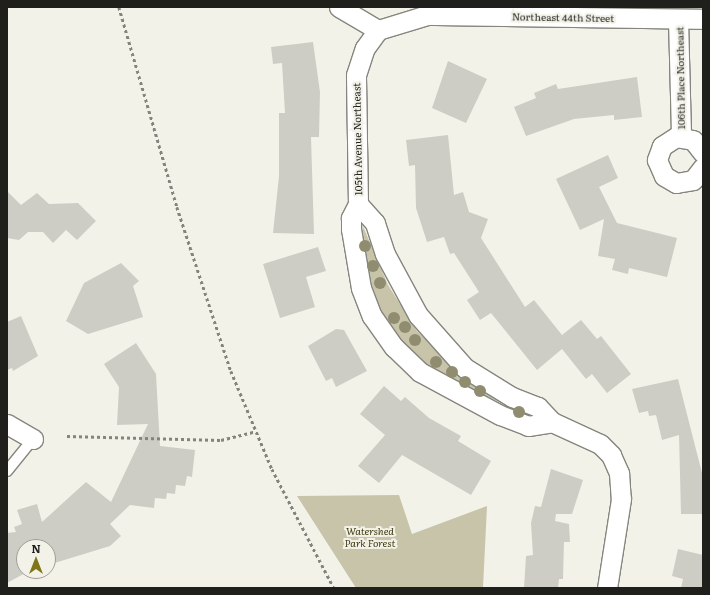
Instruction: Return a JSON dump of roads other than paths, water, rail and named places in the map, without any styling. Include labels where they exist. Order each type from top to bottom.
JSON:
[{"type":"street","points":[[339,7],[378,30]]},
{"type":"street","name":"Northeast 44th Street","points":[[378,30],[427,15],[703,19]]},
{"type":"street","name":"106th Place Northeast","points":[[678,19],[681,137]]},
{"type":"street","name":"105th Avenue Northeast","points":[[378,30],[365,48],[356,75],[358,204],[351,218],[351,229],[361,288],[372,316],[394,348],[420,372],[500,415],[528,426],[552,422]]},
{"type":"street","name":"106th Place Northeast","points":[[703,153],[696,142],[681,137],[668,140],[660,149],[657,160],[662,174],[674,182],[685,183],[698,176],[703,168]]},
{"type":"street","name":"105th Avenue Northeast","points":[[358,204],[374,223],[386,254],[418,315],[465,368],[512,397],[538,407],[552,422]]},
{"type":"street","points":[[552,422],[600,444],[619,473],[621,499],[607,588]]},
{"type":"street","points":[[7,424],[33,439]]},
{"type":"lane","points":[[7,471],[33,439]]},
{"type":"park label","name":"Watershed Park Forest","points":[[370,536]]}]
